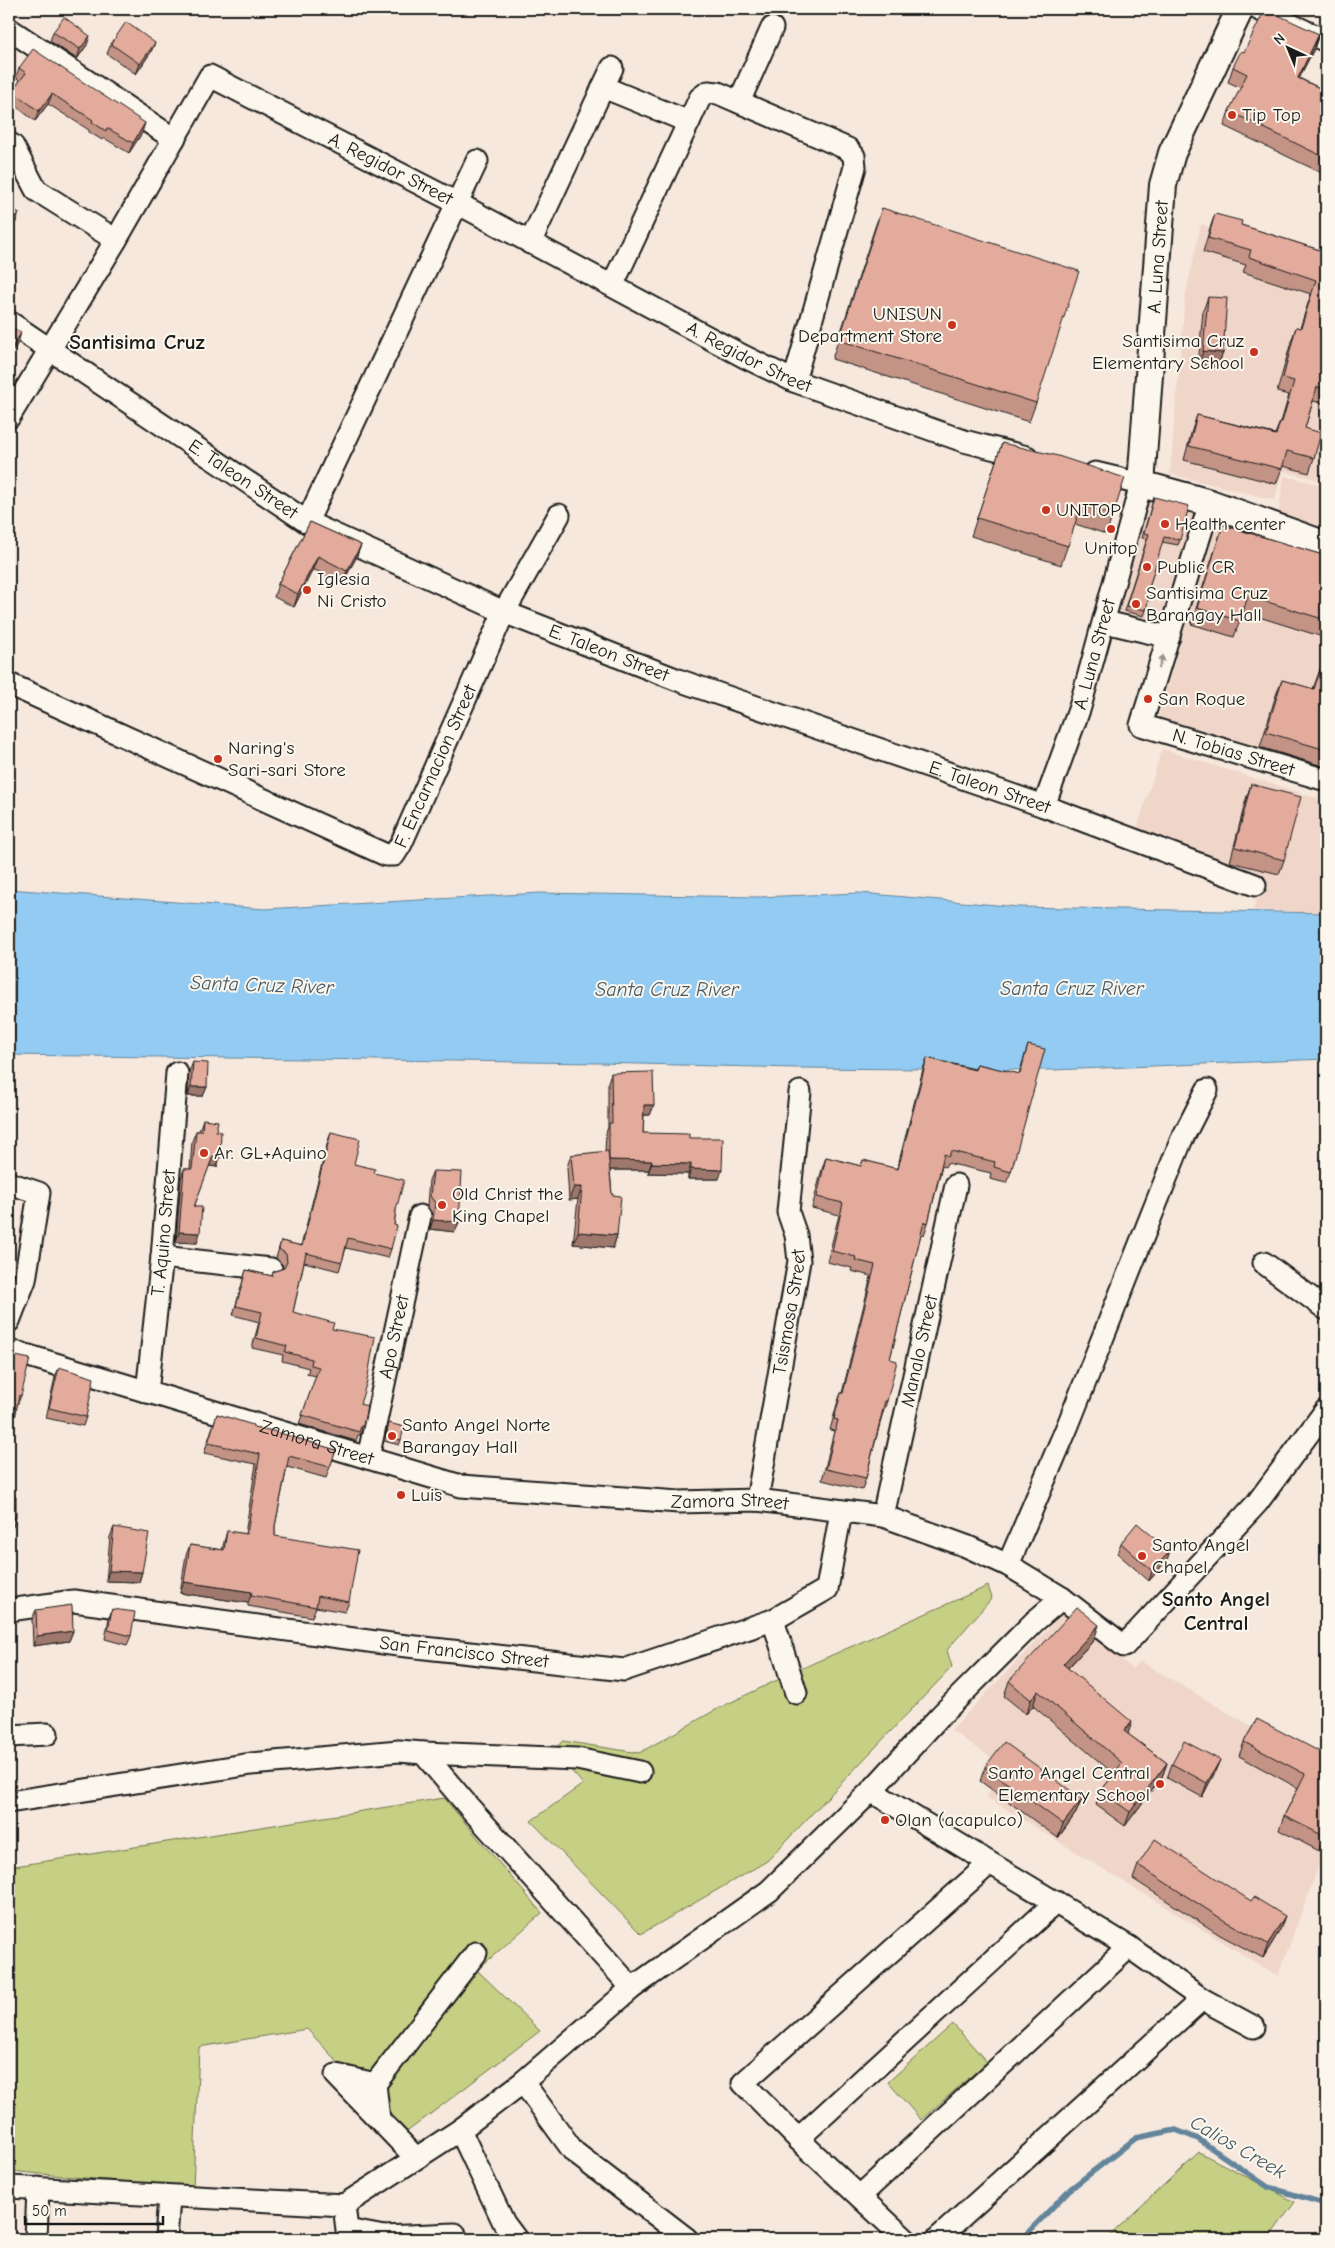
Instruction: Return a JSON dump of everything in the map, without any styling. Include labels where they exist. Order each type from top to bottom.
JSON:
[{"type":"street","name":"A. Luna Street","points":[[1044,806],[1080,706],[1105,622],[1141,484],[1163,185],[1172,153],[1240,9]]},
{"type":"street","points":[[1258,9],[1326,41]]},
{"type":"street","points":[[739,102],[772,28]]},
{"type":"street","points":[[9,29],[174,139],[116,240],[9,417]]},
{"type":"street","name":"A. Regidor Street","points":[[174,139],[210,76],[457,203],[530,243],[613,284],[743,356],[794,380],[964,441],[1048,462]]},
{"type":"street","points":[[530,243],[607,78],[690,122]]},
{"type":"street","points":[[613,284],[700,98],[708,92],[718,93],[848,149],[854,156],[856,166],[794,380]]},
{"type":"street","points":[[9,143],[13,146],[36,190],[116,240]]},
{"type":"street","points":[[307,522],[477,161]]},
{"type":"street","name":"E. Taleon Street","points":[[9,322],[307,522],[504,612],[678,680],[1044,806],[1256,885]]},
{"type":"street","points":[[1076,468],[1210,503],[1326,545]]},
{"type":"street","points":[[1105,622],[1169,637],[1210,503]]},
{"type":"street","name":"F. Encarnacion Street","points":[[9,684],[386,855],[394,855],[402,844],[504,612],[559,515]]},
{"type":"street","name":"N. Tobias Street","points":[[1169,637],[1141,726],[1326,780]]},
{"type":"street","name":"T. Aquino Street","points":[[147,1392],[162,1257],[177,1073]]},
{"type":"street","points":[[1008,1565],[1068,1424],[1181,1141],[1207,1090]]},
{"type":"street","name":"Tsismosa Street","points":[[757,1500],[799,1262],[796,1235],[788,1212],[800,1092]]},
{"type":"street","points":[[9,1183],[39,1193],[25,1280],[9,1321]]},
{"type":"street","name":"Manalo Street","points":[[883,1516],[956,1186]]},
{"type":"street","name":"Apo Street","points":[[368,1458],[420,1216]]},
{"type":"street","points":[[162,1257],[271,1269]]},
{"type":"street","points":[[1264,1263],[1326,1309]]},
{"type":"street","name":"Zamora Street","points":[[9,1352],[19,1352],[461,1486],[679,1502],[757,1500],[883,1516],[966,1546],[1008,1565],[1062,1598],[1124,1646],[1257,1503],[1326,1410]]},
{"type":"street","name":"San Francisco Street","points":[[9,1610],[74,1601],[398,1645],[624,1670],[773,1620],[827,1589],[840,1512]]},
{"type":"street","points":[[9,2187],[344,2205],[460,2130],[523,2082],[632,1988],[769,1891],[871,1791],[940,1716],[1035,1622],[1062,1598]]},
{"type":"street","points":[[773,1620],[796,1693]]},
{"type":"street","points":[[9,1736],[47,1734]]},
{"type":"street","points":[[9,1802],[251,1764],[398,1751],[577,1759],[640,1772]]},
{"type":"street","points":[[424,1752],[469,1807],[632,1988]]},
{"type":"street","points":[[871,1791],[1129,1947],[1202,1999],[1254,2027]]},
{"type":"street","points":[[905,2239],[798,2139],[743,2083],[989,1864]]},
{"type":"street","points":[[798,2139],[1056,1902]]},
{"type":"street","points":[[860,2196],[1129,1947]]},
{"type":"street","points":[[379,2119],[375,2084],[476,1953]]},
{"type":"street","points":[[937,2239],[1202,1999]]},
{"type":"street","points":[[375,2084],[336,2075],[416,2158]]},
{"type":"street","points":[[523,2082],[574,2152],[687,2239]]},
{"type":"street","points":[[460,2130],[504,2223],[516,2239]]},
{"type":"street","points":[[36,2239],[38,2188]]},
{"type":"street","points":[[166,2239],[169,2197]]},
{"type":"street","points":[[344,2205],[347,2230],[384,2238],[456,2234],[456,2239]]},
{"type":"shaded area","name":"Santisima Cruz Elementary School","points":[[1201,224],[1326,266],[1326,482],[1282,471],[1275,500],[1170,474],[1185,298]]},
{"type":"shaded area","points":[[1284,476],[1326,486],[1326,536],[1278,518]]},
{"type":"shaded area","points":[[1148,494],[1197,505],[1162,627],[1113,614]]},
{"type":"shaded area","points":[[1217,518],[1326,557],[1326,775],[1158,718]]},
{"type":"shaded area","points":[[1162,749],[1326,801],[1326,913],[1253,910],[1258,892],[1136,832]]},
{"type":"shaded area","name":"Santo Angel Central Elementary School","points":[[1067,1609],[1132,1669],[1140,1661],[1326,1770],[1326,1846],[1278,1976],[986,1797],[1005,1767],[951,1730]]},
{"type":"green space","points":[[988,1586],[992,1598],[947,1650],[952,1667],[767,1861],[641,1934],[531,1821],[583,1784],[553,1750],[563,1741],[639,1753],[719,1708],[798,1670]]},
{"type":"green space","points":[[444,1798],[542,1913],[477,1970],[540,2031],[404,2134],[307,2029],[199,2047],[193,2188],[9,2171],[9,1867]]},
{"type":"green space","points":[[953,2024],[987,2062],[921,2120],[888,2082]]},
{"type":"green space","points":[[1199,2152],[1295,2202],[1268,2239],[1106,2239]]},
{"type":"water","name":"Santa Cruz River","points":[[9,889],[265,909],[540,893],[757,897],[860,893],[1019,907],[1326,913],[1326,1059],[1053,1070],[795,1068],[599,1063],[9,1055]]},
{"type":"building","points":[[1265,9],[1319,34],[1298,78],[1326,91],[1326,158],[1229,111],[1247,74],[1233,67],[1241,51],[1244,52]]},
{"type":"building","points":[[64,17],[90,36],[80,49],[53,32]]},
{"type":"building","points":[[126,22],[155,43],[140,64],[111,44]]},
{"type":"building","points":[[33,49],[145,123],[133,143],[107,128],[106,131],[92,122],[93,120],[52,94],[39,111],[12,91],[26,73],[19,68]]},
{"type":"building","points":[[9,205],[19,213],[9,227]]},
{"type":"building","name":"UNISUN Department Store","points":[[882,208],[1079,271],[1036,403],[839,340]]},
{"type":"building","points":[[1215,214],[1242,221],[1241,225],[1326,252],[1326,389],[1317,387],[1305,428],[1321,433],[1314,458],[1287,451],[1282,469],[1189,446],[1197,415],[1276,435],[1280,422],[1282,422],[1294,381],[1283,378],[1296,327],[1301,328],[1316,280],[1249,257],[1251,250],[1208,238]]},
{"type":"building","points":[[1208,297],[1227,298],[1223,353],[1203,351]]},
{"type":"building","points":[[9,325],[21,333],[9,353]]},
{"type":"building","name":"UNITOP","points":[[1002,443],[1058,456],[1125,478],[1113,515],[1081,505],[1068,546],[977,518]]},
{"type":"building","points":[[1154,497],[1189,506],[1180,540],[1164,537],[1148,591],[1150,592],[1146,610],[1126,606],[1149,534],[1144,533]]},
{"type":"building","points":[[310,522],[361,545],[347,571],[318,556],[298,594],[278,584]]},
{"type":"building","points":[[1223,525],[1326,556],[1326,620],[1248,596],[1240,621],[1197,608]]},
{"type":"building","points":[[1323,661],[1326,662],[1326,750],[1266,732],[1282,680],[1314,689]]},
{"type":"building","points":[[1251,784],[1301,797],[1284,860],[1235,847]]},
{"type":"building","points":[[1028,1045],[1045,1049],[1011,1172],[994,1167],[995,1162],[951,1151],[949,1156],[944,1154],[928,1223],[924,1222],[890,1359],[897,1361],[866,1478],[826,1469],[838,1420],[834,1419],[841,1393],[843,1393],[875,1265],[855,1260],[856,1257],[832,1251],[843,1203],[817,1197],[826,1157],[861,1166],[863,1160],[898,1169],[927,1058],[975,1070],[977,1064],[1020,1074]]},
{"type":"building","points":[[193,1062],[208,1063],[207,1087],[191,1087]]},
{"type":"building","points":[[653,1072],[654,1105],[644,1105],[643,1133],[689,1134],[689,1138],[723,1138],[722,1170],[691,1169],[691,1164],[609,1160],[609,1123],[612,1123],[611,1073]]},
{"type":"building","points":[[203,1119],[218,1121],[216,1131],[221,1132],[220,1157],[213,1156],[194,1207],[202,1207],[200,1233],[179,1232],[184,1169],[192,1169],[196,1131],[202,1131]]},
{"type":"building","points":[[331,1132],[360,1139],[354,1164],[375,1169],[374,1173],[404,1180],[396,1210],[394,1225],[397,1226],[391,1249],[348,1238],[342,1262],[306,1253],[293,1312],[334,1323],[332,1329],[375,1337],[367,1381],[360,1404],[367,1406],[363,1426],[361,1426],[359,1432],[302,1415],[319,1367],[311,1365],[312,1359],[285,1352],[287,1346],[256,1338],[262,1312],[236,1306],[246,1270],[272,1276],[273,1272],[284,1268],[287,1262],[286,1254],[279,1249],[281,1241],[302,1246]]},
{"type":"building","points":[[608,1151],[612,1195],[621,1196],[617,1235],[578,1232],[582,1187],[574,1187],[571,1155]]},
{"type":"building","name":"Old Christ the King Chapel","points":[[433,1171],[462,1172],[459,1222],[433,1220],[435,1203],[430,1196]]},
{"type":"building","points":[[9,1353],[30,1359],[21,1396],[19,1395],[11,1441],[9,1441]]},
{"type":"building","points":[[59,1367],[94,1378],[86,1417],[49,1408]]},
{"type":"building","points":[[217,1414],[253,1425],[253,1427],[336,1450],[330,1467],[289,1456],[275,1526],[275,1536],[358,1550],[349,1602],[318,1596],[316,1607],[251,1595],[252,1592],[184,1582],[190,1545],[224,1550],[227,1531],[247,1534],[260,1454],[208,1443]]},
{"type":"building","points":[[389,1423],[404,1427],[401,1440],[386,1437]]},
{"type":"building","points":[[9,1497],[16,1497],[16,1517],[9,1519]]},
{"type":"building","points":[[1137,1523],[1170,1551],[1152,1571],[1121,1543]]},
{"type":"building","points":[[114,1527],[149,1533],[142,1572],[109,1571]]},
{"type":"building","points":[[72,1605],[73,1631],[37,1636],[36,1610]]},
{"type":"building","points":[[1077,1607],[1099,1625],[1063,1664],[1132,1722],[1124,1731],[1167,1763],[1130,1812],[1101,1791],[1122,1763],[1038,1691],[1031,1700],[1009,1681]]},
{"type":"building","points":[[112,1609],[135,1612],[131,1636],[108,1630]]},
{"type":"building","points":[[1257,1719],[1326,1755],[1326,1792],[1323,1797],[1326,1798],[1326,1832],[1324,1836],[1284,1816],[1305,1774],[1244,1742]]},
{"type":"building","points":[[1184,1741],[1220,1760],[1207,1783],[1172,1764]]},
{"type":"building","points":[[1004,1742],[1082,1799],[1063,1824],[985,1767]]},
{"type":"building","points":[[1155,1839],[1251,1901],[1254,1897],[1285,1916],[1268,1944],[1225,1921],[1138,1865]]},
{"type":"waterway","name":"Calios Creek","points":[[1022,2239],[1069,2190],[1136,2138],[1176,2130],[1198,2139],[1268,2187],[1326,2204]]},
{"type":"place","name":"Tip Top","points":[[1232,115]]},
{"type":"place","name":"UNISUN Department Store","points":[[952,325]]},
{"type":"place","name":"Santisima Cruz Elementary School","points":[[1254,352]]},
{"type":"place","name":"UNITOP","points":[[1046,510]]},
{"type":"place","name":"Health center","points":[[1165,524]]},
{"type":"place","name":"Unitop","points":[[1111,529]]},
{"type":"place","name":"Public CR","points":[[1147,567]]},
{"type":"place","name":"Iglesia Ni Cristo","points":[[307,590]]},
{"type":"place","name":"Santisima Cruz Barangay Hall","points":[[1136,604]]},
{"type":"place","name":"San Roque","points":[[1148,699]]},
{"type":"place","name":"Naring's Sari-sari Store","points":[[218,759]]},
{"type":"place","name":"Ar. GL+Aquino","points":[[204,1153]]},
{"type":"place","name":"Old Christ the King Chapel","points":[[442,1205]]},
{"type":"place","name":"Santo Angel Norte Barangay Hall","points":[[392,1436]]},
{"type":"place","name":"Luis","points":[[401,1495]]},
{"type":"place","name":"Santo Angel Chapel","points":[[1142,1556]]},
{"type":"place","name":"Santo Angel Central Elementary School","points":[[1160,1784]]},
{"type":"place","name":"Olan (acapulco)","points":[[885,1820]]},
{"type":"district","name":"Santisima Cruz","points":[[137,342]]},
{"type":"district","name":"Santo Angel Central","points":[[1216,1611]]}]
